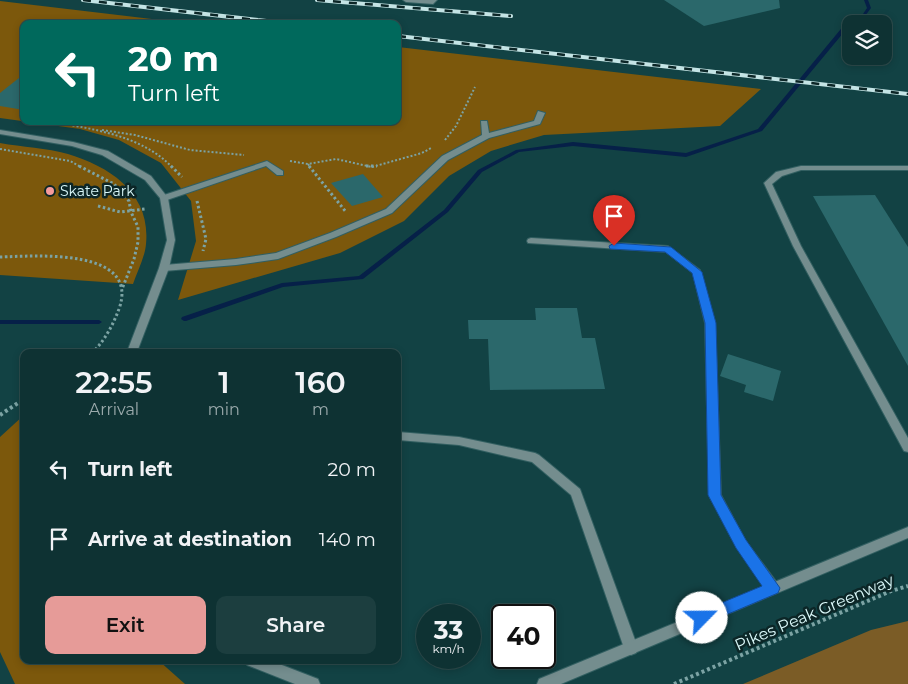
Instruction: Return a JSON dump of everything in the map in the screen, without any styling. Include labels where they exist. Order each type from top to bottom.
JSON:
[{"type":"street","points":[[406,0],[433,2],[434,0]]},
{"type":"street","points":[[164,268],[236,262],[278,256],[333,235],[389,211],[445,158],[486,136],[538,122],[541,113]]},
{"type":"street","points":[[484,123],[486,136]]},
{"type":"street","points":[[0,132],[73,144],[105,153],[148,178],[164,198],[171,240],[164,268],[133,349]]},
{"type":"street","points":[[164,198],[267,163],[280,173]]},
{"type":"street","points":[[908,168],[801,168],[779,174],[768,183],[798,246],[904,434],[908,448]]},
{"type":"street","points":[[531,242],[668,249],[697,272],[710,323],[715,495],[741,544],[773,588]]},
{"type":"street","points":[[401,436],[459,441],[535,458],[576,492],[631,648]]},
{"type":"street","points":[[544,684],[908,532]]},
{"type":"street","points":[[262,664],[313,684]]},
{"type":"path","points":[[283,160],[308,164],[336,159],[372,167],[422,153],[445,139],[451,133],[475,87]]},
{"type":"path","points":[[102,130],[135,135],[190,150],[248,156]]},
{"type":"path","points":[[0,149],[70,161],[114,184],[129,201],[129,210],[138,228],[135,255],[122,289],[121,304],[108,334],[96,349]]},
{"type":"path","points":[[308,164],[348,215]]},
{"type":"path","points":[[98,206],[120,212],[145,209]]},
{"type":"path","points":[[0,257],[66,258],[94,261],[110,270],[122,289]]},
{"type":"path","points":[[0,415],[20,402]]},
{"type":"path","name":"Pikes Peak Greenway","points":[[674,684],[891,591],[908,586]]},
{"type":"shaded area","points":[[0,1],[160,20],[20,20],[20,121],[0,118]]},
{"type":"shaded area","points":[[401,47],[761,89],[720,126],[544,135],[491,151],[449,176],[404,221],[340,253],[178,300],[196,241],[191,201],[161,163],[119,140],[80,129],[51,125],[401,125]]},
{"type":"shaded area","points":[[0,143],[68,154],[99,167],[125,185],[135,197],[142,211],[146,226],[146,244],[143,259],[133,284],[0,275]]},
{"type":"shaded area","points":[[20,419],[20,664],[162,664],[185,684],[15,684],[0,652],[0,437]]},
{"type":"shaded area","points":[[908,621],[908,684],[743,684],[871,630]]},
{"type":"building","points":[[664,0],[779,0],[780,8],[704,26]]},
{"type":"building","points":[[20,77],[20,109],[0,106],[0,93]]},
{"type":"building","points":[[363,174],[383,197],[352,206],[331,183]]},
{"type":"building","points":[[875,195],[908,247],[908,366],[813,196]]},
{"type":"building","points":[[535,308],[577,308],[582,338],[595,338],[605,389],[490,390],[488,339],[469,339],[468,320],[536,320]]},
{"type":"building","points":[[728,354],[781,371],[773,401],[744,392],[746,385],[720,376]]},
{"type":"waterway","points":[[184,319],[282,285],[361,278],[446,211],[480,171],[518,151],[573,144],[686,155],[760,130],[847,25],[864,15],[869,8],[866,0]]},
{"type":"waterway","points":[[0,322],[99,322]]},
{"type":"railway","points":[[83,0],[257,20]]},
{"type":"railway","points":[[317,0],[511,16]]},
{"type":"railway","points":[[401,36],[908,94]]},
{"type":"place","name":"Skate Park","points":[[50,191]]},
{"type":"route","points":[[614,246],[668,249],[697,272],[710,323],[715,495],[741,544],[773,588],[702,618]]}]
